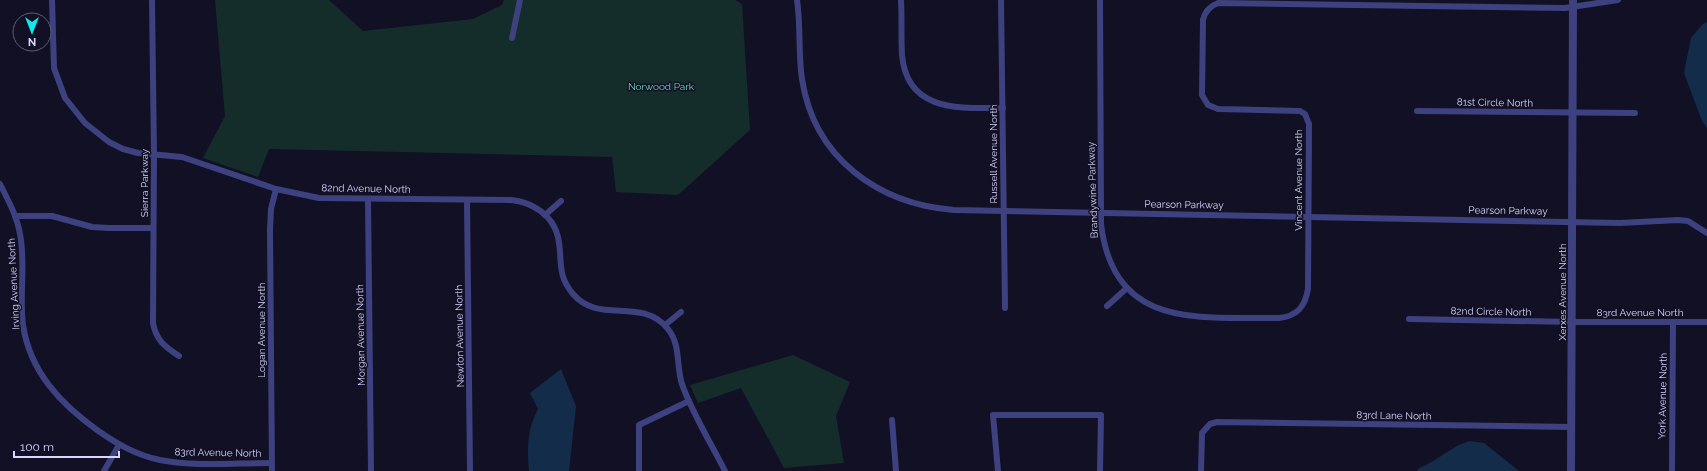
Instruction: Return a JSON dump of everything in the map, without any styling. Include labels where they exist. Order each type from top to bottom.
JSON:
[{"type":"street","name":"82nd Avenue North","points":[[52,0],[54,68],[65,98],[85,123],[109,142],[123,149],[138,153],[182,157],[276,189],[319,198],[512,200],[530,204],[545,215]]},
{"type":"street","name":"Sierra Parkway","points":[[152,0],[155,332],[163,346],[178,356]]},
{"type":"street","points":[[512,38],[520,0]]},
{"type":"street","name":"Pearson Parkway","points":[[797,0],[799,58],[807,101],[826,140],[839,157],[872,185],[891,196],[911,203],[940,208],[1004,211],[1308,215],[1620,223],[1678,220],[1688,221],[1707,233]]},
{"type":"street","points":[[901,0],[902,56],[908,78],[914,88],[932,102],[943,106],[1003,108]]},
{"type":"street","name":"Russell Avenue North","points":[[1001,0],[1005,308]]},
{"type":"street","name":"Brandywine Parkway","points":[[1100,0],[1101,212],[1103,240],[1107,256],[1114,270],[1127,288],[1148,304],[1162,311],[1178,315],[1263,318],[1286,317],[1300,310],[1304,304],[1308,289]]},
{"type":"street","points":[[1573,4],[1618,0]]},
{"type":"street","name":"Vincent Avenue North","points":[[1308,289],[1309,124],[1305,114],[1294,110],[1218,109],[1208,105],[1202,95],[1203,20],[1206,10],[1218,3],[1573,4]]},
{"type":"street","name":"Xerxes Avenue North","points":[[1572,471],[1573,4]]},
{"type":"street","name":"81st Circle North","points":[[1417,111],[1573,112]]},
{"type":"street","points":[[1573,112],[1635,113]]},
{"type":"street","name":"Irving Avenue North","points":[[0,184],[15,216],[21,236],[23,325],[32,358],[40,374],[63,403],[77,416],[119,445]]},
{"type":"street","name":"Logan Avenue North","points":[[272,471],[270,229],[276,189]]},
{"type":"street","name":"Morgan Avenue North","points":[[368,199],[371,471]]},
{"type":"street","name":"Newton Avenue North","points":[[468,200],[470,471]]},
{"type":"street","points":[[561,201],[545,215],[553,225],[558,236],[561,274],[574,295],[584,303],[596,308],[643,312],[653,316],[665,325],[675,340],[682,384],[689,401],[725,471]]},
{"type":"street","points":[[15,216],[52,216],[92,226],[109,228],[153,228]]},
{"type":"street","points":[[1107,306],[1127,288]]},
{"type":"street","points":[[665,325],[681,312]]},
{"type":"street","name":"82nd Circle North","points":[[1409,319],[1572,322]]},
{"type":"street","name":"83rd Avenue North","points":[[1572,322],[1707,322]]},
{"type":"street","name":"York Avenue North","points":[[1672,471],[1673,322]]},
{"type":"street","points":[[639,471],[639,425],[689,401]]},
{"type":"street","points":[[998,471],[993,415],[1101,416],[1100,471]]},
{"type":"street","points":[[892,420],[896,471]]},
{"type":"street","name":"83rd Lane North","points":[[1200,471],[1202,433],[1210,424],[1216,422],[1572,427]]},
{"type":"street","points":[[104,471],[119,445]]},
{"type":"street","name":"83rd Avenue North","points":[[119,445],[139,454],[160,460],[181,462],[272,463]]},
{"type":"green space","name":"Norwood Park","points":[[215,0],[329,0],[363,31],[473,19],[502,5],[504,0],[735,0],[742,4],[750,130],[678,195],[616,192],[612,157],[269,149],[258,177],[203,158],[225,116]]},
{"type":"green space","points":[[793,355],[850,382],[836,416],[844,463],[784,468],[741,388],[698,403],[690,385]]},
{"type":"water","points":[[1707,22],[1707,128],[1702,121],[1684,73],[1691,38],[1703,24]]},
{"type":"water","points":[[561,369],[576,406],[569,471],[529,471],[528,455],[530,432],[538,409],[530,393]]},
{"type":"water","points":[[1470,441],[1484,443],[1519,471],[1417,471],[1419,468],[1432,462],[1457,446]]}]
